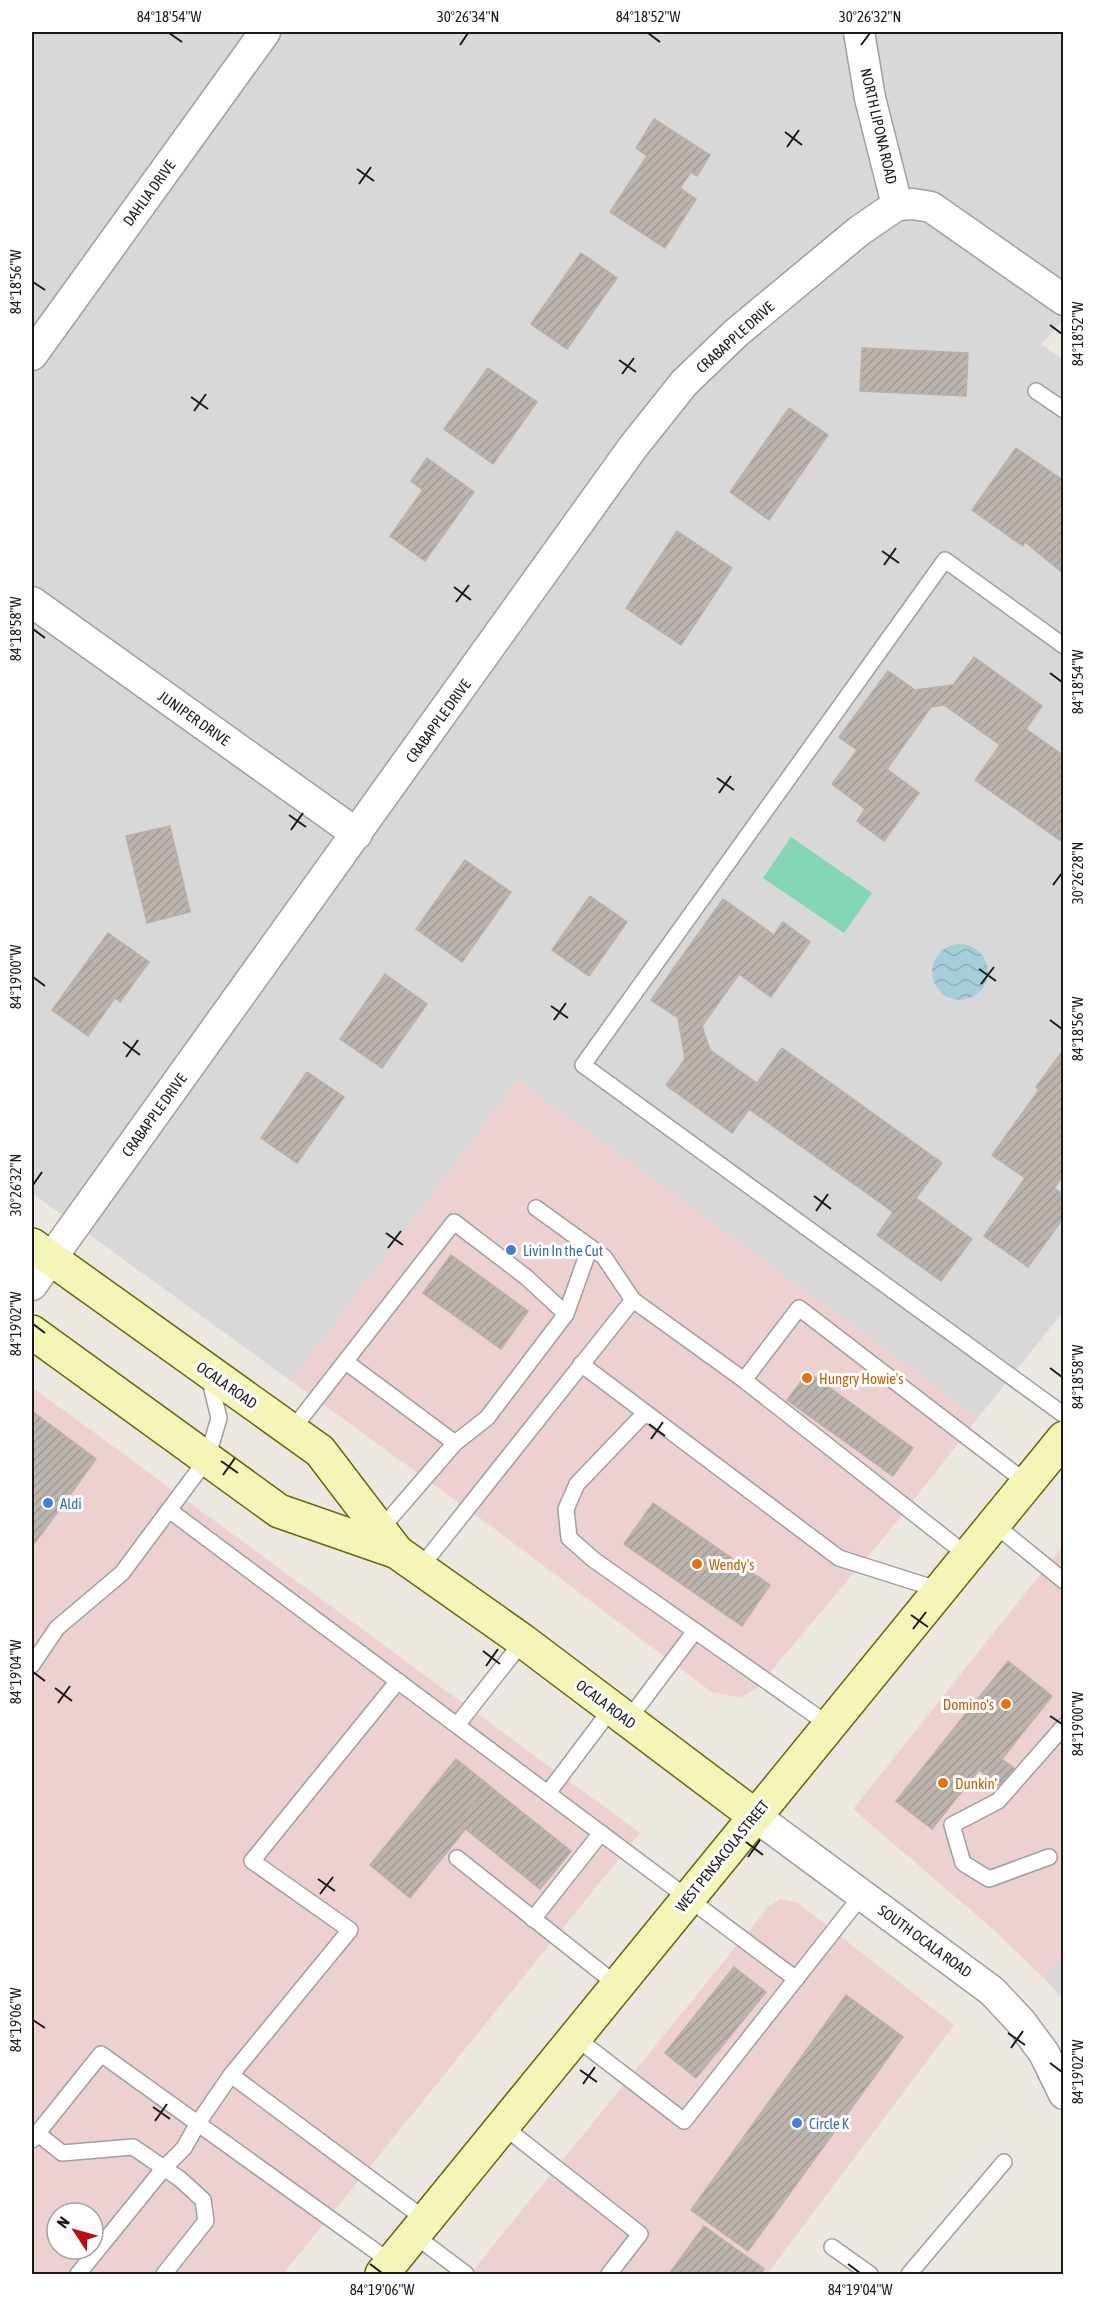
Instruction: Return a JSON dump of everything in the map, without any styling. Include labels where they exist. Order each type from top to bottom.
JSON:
[{"type":"main road","name":"OCALA ROAD","points":[[41,1252],[320,1451],[399,1550],[755,1816]]},
{"type":"main road","name":"OCALA ROAD","points":[[32,1332],[279,1511],[399,1550]]},
{"type":"main road","name":"WEST PENSACOLA STREET","points":[[387,2268],[1064,1438]]},
{"type":"street","name":"DAHLIA DRIVE","points":[[32,355],[265,32]]},
{"type":"street","name":"NORTH LIPONA ROAD","points":[[859,32],[870,98],[897,205],[913,204],[931,207],[1064,300]]},
{"type":"street","name":"CRABAPPLE DRIVE","points":[[32,1285],[41,1252],[357,834],[633,447],[684,383],[745,326],[858,231],[897,205]]},
{"type":"street","name":"JUNIPER DRIVE","points":[[32,602],[357,834]]},
{"type":"street","name":"SOUTH OCALA ROAD","points":[[755,1816],[992,1990],[1021,2022],[1044,2053],[1064,2094]]},
{"type":"lane","points":[[1036,390],[1064,410]]},
{"type":"lane","points":[[1064,646],[945,560],[583,1065],[1064,1415]]},
{"type":"lane","points":[[536,1208],[604,1257],[633,1300],[744,1380],[968,1556]]},
{"type":"lane","points":[[291,1431],[454,1222],[526,1277],[566,1314]]},
{"type":"lane","points":[[399,1550],[455,1443],[487,1418],[566,1314],[590,1247]]},
{"type":"lane","points":[[399,1550],[581,1364],[633,1300]]},
{"type":"lane","points":[[744,1380],[799,1308],[1027,1483]]},
{"type":"lane","points":[[346,1362],[455,1443]]},
{"type":"lane","points":[[581,1364],[839,1558],[940,1590]]},
{"type":"lane","points":[[32,1665],[57,1628],[122,1573],[207,1459],[219,1418],[208,1371]]},
{"type":"lane","points":[[645,1413],[577,1484],[566,1509],[569,1538],[594,1560],[830,1725]]},
{"type":"lane","points":[[169,1510],[796,1979]]},
{"type":"lane","points":[[994,1524],[1064,1581]]},
{"type":"lane","points":[[548,1793],[695,1630]]},
{"type":"lane","points":[[457,1725],[523,1641]]},
{"type":"lane","points":[[78,2274],[164,2168],[184,2148],[231,2075],[350,1930],[252,1861],[398,1681]]},
{"type":"lane","points":[[1048,1857],[989,1879],[963,1863],[952,1825],[998,1802],[1064,1726]]},
{"type":"lane","points":[[533,1919],[601,1833]]},
{"type":"lane","points":[[457,1858],[617,1985]]},
{"type":"lane","points":[[575,2037],[684,2121],[862,1895]]},
{"type":"lane","points":[[164,2274],[206,2221],[203,2200],[180,2178],[134,2147],[62,2153],[34,2137],[101,2054],[198,2123],[387,2268]]},
{"type":"lane","points":[[231,2075],[420,2228],[466,2274]]},
{"type":"lane","points":[[503,2126],[640,2234],[609,2274]]},
{"type":"lane","points":[[909,2274],[1004,2162]]},
{"type":"lane","points":[[832,2247],[863,2272]]},
{"type":"shaded area","points":[[32,32],[1063,32],[1063,320],[1041,344],[1064,360],[1063,1312],[978,1418],[518,1080],[291,1381],[32,1193]]},
{"type":"shaded area","points":[[518,1080],[978,1418],[895,1524],[756,1689],[741,1697],[713,1693],[488,1524],[291,1381]]},
{"type":"shaded area","points":[[32,1387],[640,1833],[283,2274],[32,2274]]},
{"type":"shaded area","points":[[1063,1546],[1064,1952],[1043,1977],[987,1924],[853,1809]]},
{"type":"shaded area","points":[[780,1899],[798,1903],[954,2025],[767,2274],[470,2274],[768,1907]]},
{"type":"shaded area","points":[[1063,1952],[1063,1999],[1043,1977]]},
{"type":"green space","points":[[791,837],[872,893],[844,933],[763,878]]},
{"type":"water","points":[[960,944],[971,946],[980,952],[986,961],[988,972],[986,983],[980,992],[971,998],[960,1000],[949,998],[940,992],[934,983],[932,972],[934,961],[940,952],[949,946]]},
{"type":"building","points":[[654,119],[710,155],[697,176],[691,172],[680,188],[696,199],[665,248],[610,212],[647,156],[636,148]]},
{"type":"building","points":[[581,253],[617,278],[567,349],[531,324]]},
{"type":"building","points":[[862,348],[968,353],[966,396],[860,391]]},
{"type":"building","points":[[488,368],[537,402],[493,464],[444,429]]},
{"type":"building","points":[[789,408],[828,435],[769,520],[730,492]]},
{"type":"building","points":[[1016,448],[1064,481],[1064,574],[1025,542],[1023,546],[972,510]]},
{"type":"building","points":[[427,458],[474,492],[425,561],[390,536],[423,490],[411,481]]},
{"type":"building","points":[[677,531],[732,568],[681,645],[626,608]]},
{"type":"building","points":[[974,657],[1042,706],[1026,729],[1064,756],[1064,843],[975,780],[1000,745],[944,705],[931,707],[887,769],[919,793],[884,841],[857,821],[865,809],[832,784],[857,750],[839,737],[888,671],[915,690],[953,685]]},
{"type":"building","points":[[170,826],[190,912],[147,923],[126,836]]},
{"type":"building","points":[[465,860],[511,892],[462,962],[416,929]]},
{"type":"building","points":[[590,896],[627,922],[589,976],[552,950]]},
{"type":"building","points":[[723,899],[774,935],[783,922],[810,942],[771,997],[739,974],[702,1026],[710,1050],[757,1083],[782,1048],[942,1163],[916,1198],[972,1239],[941,1281],[877,1235],[893,1212],[749,1109],[732,1133],[666,1085],[685,1059],[678,1018],[651,1000]]},
{"type":"building","points":[[108,933],[149,962],[120,1002],[115,998],[88,1036],[52,1010]]},
{"type":"building","points":[[385,974],[427,1004],[382,1068],[340,1039]]},
{"type":"building","points":[[1064,1049],[1064,1175],[1054,1188],[1064,1195],[1064,1217],[1028,1267],[984,1236],[1025,1178],[992,1155],[1039,1090],[1036,1087]]},
{"type":"building","points":[[307,1072],[344,1097],[297,1163],[261,1138]]},
{"type":"building","points":[[451,1255],[528,1311],[501,1349],[423,1293]]},
{"type":"building","points":[[808,1372],[913,1448],[893,1476],[787,1400]]},
{"type":"building","name":"Aldi","points":[[32,1411],[96,1459],[32,1547]]},
{"type":"building","name":"Wendy's","points":[[653,1503],[770,1585],[742,1626],[624,1544]]},
{"type":"building","points":[[1008,1661],[1052,1696],[1002,1759],[1015,1769],[1001,1787],[979,1770],[932,1829],[896,1801]]},
{"type":"building","points":[[456,1759],[496,1791],[410,1898],[370,1865]]},
{"type":"building","points":[[488,1785],[571,1851],[540,1889],[458,1823]]},
{"type":"building","points":[[734,1967],[766,1992],[696,2078],[665,2053]]},
{"type":"building","name":"Circle K","points":[[846,1995],[903,2037],[748,2251],[691,2210]]},
{"type":"building","points":[[704,2226],[764,2269],[760,2274],[669,2274]]},
{"type":"place","name":"Livin In the Cut","points":[[511,1250]]},
{"type":"place","name":"Hungry Howie's","points":[[807,1378]]},
{"type":"place","name":"Aldi","points":[[48,1503]]},
{"type":"place","name":"Wendy's","points":[[697,1564]]},
{"type":"place","name":"Domino's","points":[[1006,1704]]},
{"type":"place","name":"Dunkin'","points":[[943,1783]]},
{"type":"place","name":"Circle K","points":[[797,2123]]}]
